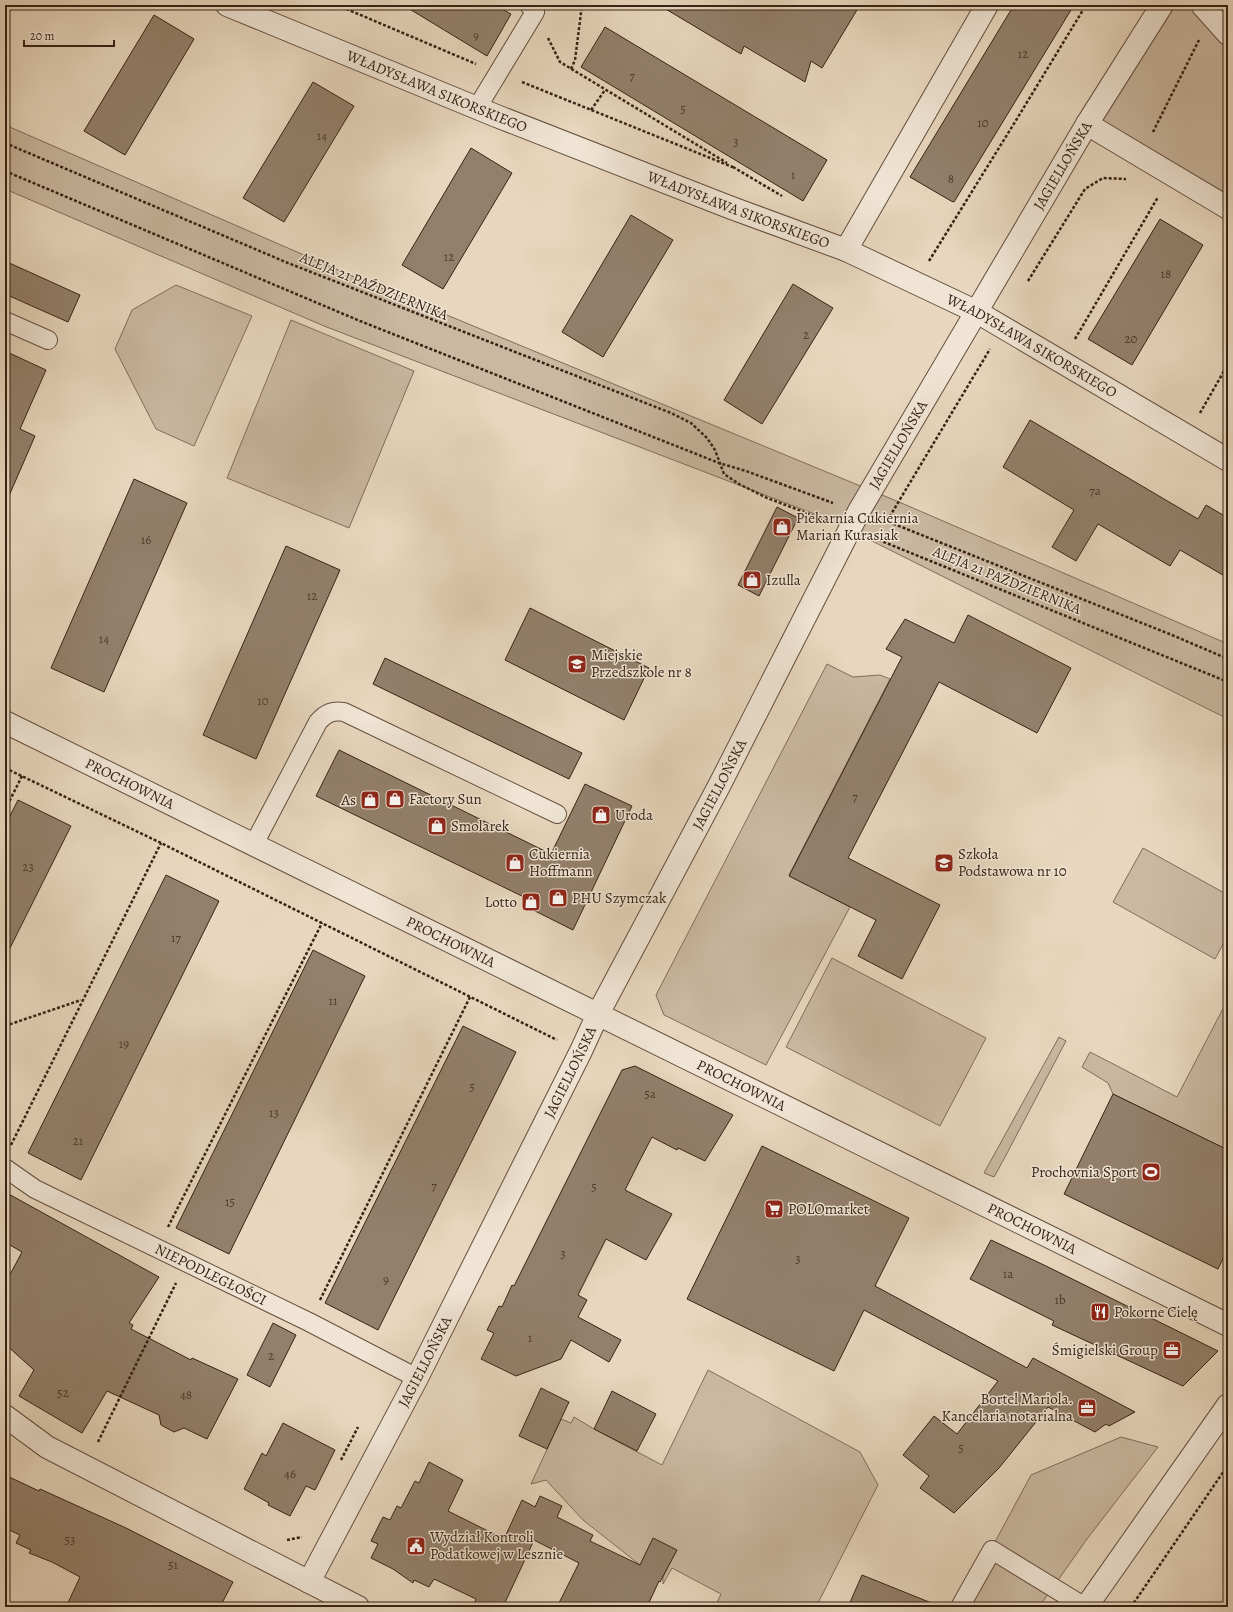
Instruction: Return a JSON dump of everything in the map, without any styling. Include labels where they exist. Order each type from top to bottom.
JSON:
[{"type":"street","name":"WŁADYSŁAWA SIKORSKIEGO","points":[[226,5],[477,108],[729,207],[846,250],[977,312],[1228,460]]},
{"type":"street","points":[[846,250],[987,5]]},
{"type":"street","name":"JAGIELLOŃSKA","points":[[309,1582],[417,1378],[581,1052],[598,1014],[726,772],[855,520],[1087,124],[1162,5]]},
{"type":"street","points":[[1206,10],[1228,34]]},
{"type":"street","points":[[1087,124],[1228,208]]},
{"type":"street","name":"PROCHOWNIA","points":[[5,722],[1228,1325]]},
{"type":"street","points":[[1085,1607],[1228,1405]]},
{"type":"street","points":[[5,1416],[47,1447],[358,1607]]},
{"type":"lane","points":[[477,108],[498,73],[532,8]]},
{"type":"lane","points":[[5,321],[48,340]]},
{"type":"lane","points":[[254,844],[318,722],[323,716],[337,711],[344,712],[557,814]]},
{"type":"lane","name":"NIEPODLEGŁOŚCI","points":[[5,1168],[35,1189],[309,1322],[417,1378]]},
{"type":"lane","points":[[960,1607],[992,1550],[1085,1607]]},
{"type":"path","points":[[337,5],[498,73],[735,168]]},
{"type":"path","points":[[571,69],[575,60],[582,5]]},
{"type":"path","points":[[914,283],[1086,5]]},
{"type":"path","points":[[532,8],[560,62],[786,198]]},
{"type":"path","points":[[1141,156],[1206,10]]},
{"type":"path","points":[[591,110],[605,90]]},
{"type":"path","name":"ALEJA 21 PAŹDZIERNIKA","points":[[5,143],[288,263],[671,413],[691,423],[707,438],[715,450],[724,474],[739,484],[767,498],[855,520],[887,521],[1172,635],[1228,659]]},
{"type":"path","name":"ALEJA 21 PAŹDZIERNIKA","points":[[5,171],[360,321],[720,463],[746,471],[1228,682]]},
{"type":"path","points":[[1027,283],[1085,189],[1103,178],[1133,179]]},
{"type":"path","points":[[1068,336],[1075,340],[1159,195]]},
{"type":"path","points":[[887,521],[1003,327]]},
{"type":"path","points":[[1199,416],[1228,364]]},
{"type":"path","points":[[5,768],[161,843],[581,1052]]},
{"type":"path","points":[[5,810],[22,776]]},
{"type":"path","points":[[5,1130],[9,1149],[161,843]]},
{"type":"path","points":[[157,1249],[322,923]]},
{"type":"path","points":[[309,1322],[470,997]]},
{"type":"path","points":[[5,1026],[82,1000]]},
{"type":"path","points":[[86,1466],[186,1262]]},
{"type":"path","points":[[340,1461],[358,1427]]},
{"type":"path","points":[[1131,1607],[1228,1465]]},
{"type":"path","points":[[284,1540],[303,1537],[306,1530]]},
{"type":"shaded area","points":[[1166,5],[1196,5],[1228,41],[1228,202],[1094,123]]},
{"type":"shaded area","points":[[5,125],[350,275],[899,502],[1228,644],[1228,719],[830,520],[324,326],[5,189]]},
{"type":"shaded area","points":[[176,285],[252,316],[194,446],[156,429],[115,349],[132,310]]},
{"type":"shaded area","points":[[291,320],[414,371],[349,528],[227,478]]},
{"type":"shaded area","points":[[827,664],[853,677],[880,675],[890,679],[789,875],[850,907],[766,1065],[664,1015],[656,995]]},
{"type":"shaded area","points":[[1143,848],[1228,895],[1228,935],[1215,959],[1113,902]]},
{"type":"shaded area","points":[[832,958],[986,1038],[940,1126],[786,1047]]},
{"type":"shaded area","points":[[1228,999],[1228,1150],[1113,1094],[1108,1083],[1082,1067],[1090,1052],[1177,1097]]},
{"type":"shaded area","points":[[1059,1037],[1066,1041],[1004,1159],[994,1177],[984,1173]]},
{"type":"shaded area","points":[[708,1370],[860,1452],[878,1485],[816,1607],[715,1607],[721,1594],[672,1568],[663,1584],[663,1577],[676,1550],[640,1565],[583,1520],[546,1480],[531,1484],[561,1419],[571,1423],[574,1417],[662,1465]]},
{"type":"shaded area","points":[[1121,1437],[1158,1447],[1087,1539],[1039,1607],[960,1607],[1031,1475]]},
{"type":"building","points":[[403,5],[495,5],[511,14],[487,56]]},
{"type":"building","points":[[659,5],[860,5],[822,68],[811,61],[805,82],[744,46],[741,54]]},
{"type":"building","points":[[1014,5],[1074,5],[954,202],[910,177]]},
{"type":"building","points":[[154,15],[194,39],[125,155],[84,131]]},
{"type":"building","points":[[605,27],[827,160],[803,201],[581,67]]},
{"type":"building","points":[[313,82],[354,106],[284,222],[243,198]]},
{"type":"building","points":[[471,148],[512,173],[443,289],[402,265]]},
{"type":"building","points":[[631,215],[673,240],[603,357],[562,332]]},
{"type":"building","points":[[1160,219],[1203,245],[1132,365],[1088,339]]},
{"type":"building","points":[[5,261],[80,295],[68,322],[5,294]]},
{"type":"building","points":[[793,284],[833,308],[762,424],[724,400]]},
{"type":"building","points":[[5,351],[46,370],[20,429],[35,436],[5,505]]},
{"type":"building","points":[[1030,420],[1198,519],[1206,505],[1228,518],[1228,578],[1180,550],[1170,566],[1098,524],[1076,561],[1052,547],[1074,510],[1003,467]]},
{"type":"building","points":[[134,479],[187,503],[104,692],[51,668]]},
{"type":"building","points":[[777,507],[798,518],[759,596],[738,585]]},
{"type":"building","points":[[286,546],[340,570],[256,759],[203,735]]},
{"type":"building","name":"Miejskie Przedszkole nr 8","points":[[530,608],[649,668],[624,720],[505,660]]},
{"type":"building","points":[[968,615],[1071,668],[1037,733],[939,682],[848,858],[940,905],[902,979],[858,956],[876,920],[789,876],[902,657],[886,649],[905,619],[954,643]]},
{"type":"building","points":[[385,658],[582,753],[569,779],[373,684]]},
{"type":"building","points":[[339,750],[551,854],[585,784],[632,806],[573,930],[525,906],[528,899],[316,796]]},
{"type":"building","points":[[18,800],[71,826],[5,958],[5,826]]},
{"type":"building","points":[[166,875],[219,901],[81,1180],[28,1153]]},
{"type":"building","points":[[313,950],[365,976],[229,1254],[176,1228]]},
{"type":"building","points":[[463,1026],[516,1052],[378,1330],[325,1303]]},
{"type":"building","points":[[635,1066],[733,1115],[705,1161],[678,1148],[677,1150],[652,1137],[640,1160],[625,1190],[672,1214],[646,1260],[606,1239],[578,1295],[587,1300],[578,1317],[621,1340],[609,1362],[571,1340],[561,1359],[516,1376],[481,1359],[494,1333],[487,1330],[499,1306],[502,1307],[512,1285],[514,1286],[622,1070]]},
{"type":"building","name":"Prochovnia Sport","points":[[1113,1094],[1228,1150],[1228,1248],[1218,1269],[1064,1194]]},
{"type":"building","points":[[762,1146],[909,1218],[875,1286],[1027,1368],[1033,1358],[1135,1412],[1109,1426],[1106,1424],[1095,1432],[1048,1407],[999,1468],[954,1513],[920,1488],[929,1476],[903,1455],[934,1416],[957,1434],[998,1381],[864,1310],[834,1371],[687,1299]]},
{"type":"building","points":[[5,1192],[159,1277],[129,1323],[133,1325],[131,1329],[191,1360],[192,1358],[238,1379],[207,1439],[184,1428],[174,1432],[161,1425],[159,1415],[107,1391],[82,1433],[19,1396],[34,1370],[5,1344],[5,1284],[22,1252],[5,1242]]},
{"type":"building","points":[[991,1240],[1218,1351],[1183,1386],[1052,1325],[1054,1321],[970,1279]]},
{"type":"building","points":[[273,1323],[296,1335],[270,1387],[247,1375]]},
{"type":"building","points":[[541,1388],[569,1402],[547,1449],[519,1436]]},
{"type":"building","points":[[612,1391],[656,1414],[637,1451],[594,1429]]},
{"type":"building","points":[[283,1423],[335,1450],[315,1490],[306,1486],[290,1516],[268,1505],[269,1503],[244,1489],[262,1453],[266,1456]]},
{"type":"building","points":[[429,1462],[463,1480],[448,1511],[504,1539],[522,1500],[535,1507],[540,1496],[562,1506],[557,1517],[593,1535],[590,1541],[640,1565],[653,1538],[677,1550],[660,1582],[659,1581],[647,1607],[557,1607],[579,1563],[534,1540],[503,1607],[473,1607],[476,1599],[434,1579],[429,1587],[414,1580],[413,1583],[393,1569],[371,1558],[378,1544],[371,1541],[383,1517],[390,1520],[397,1506],[401,1508],[415,1481],[419,1483]]},
{"type":"building","points":[[5,1475],[39,1491],[40,1489],[126,1528],[233,1582],[220,1607],[66,1607],[80,1577],[52,1562],[29,1553],[31,1550],[16,1543],[20,1535],[5,1528]]},
{"type":"building","points":[[862,1575],[939,1606],[939,1607],[848,1607]]},
{"type":"place","name":"Piekarnia Cukiernia Marian Kurasiak","points":[[782,527]]},
{"type":"place","name":"Izulla","points":[[752,580]]},
{"type":"place","name":"Miejskie Przedszkole nr 8","points":[[577,664]]},
{"type":"place","name":"Factory Sun","points":[[395,799]]},
{"type":"place","name":"As","points":[[370,800]]},
{"type":"place","name":"Uroda","points":[[601,815]]},
{"type":"place","name":"Smolarek","points":[[437,826]]},
{"type":"place","name":"Cukiernia Hoffmann","points":[[515,863]]},
{"type":"place","name":"Szkoła Podstawowa nr 10","points":[[944,863]]},
{"type":"place","name":"PHU Szymczak","points":[[558,898]]},
{"type":"place","name":"Lotto","points":[[531,902]]},
{"type":"place","name":"Prochovnia Sport","points":[[1151,1172]]},
{"type":"place","name":"POLOmarket","points":[[774,1209]]},
{"type":"place","name":"Pokorne Cielę","points":[[1100,1312]]},
{"type":"place","name":"Śmigielski Group","points":[[1172,1350]]},
{"type":"place","name":"Bortel Mariola. Kancelaria notarialna","points":[[1087,1408]]},
{"type":"place","name":"Wydział Kontroli Podatkowej w Lesznie","points":[[416,1546]]}]
